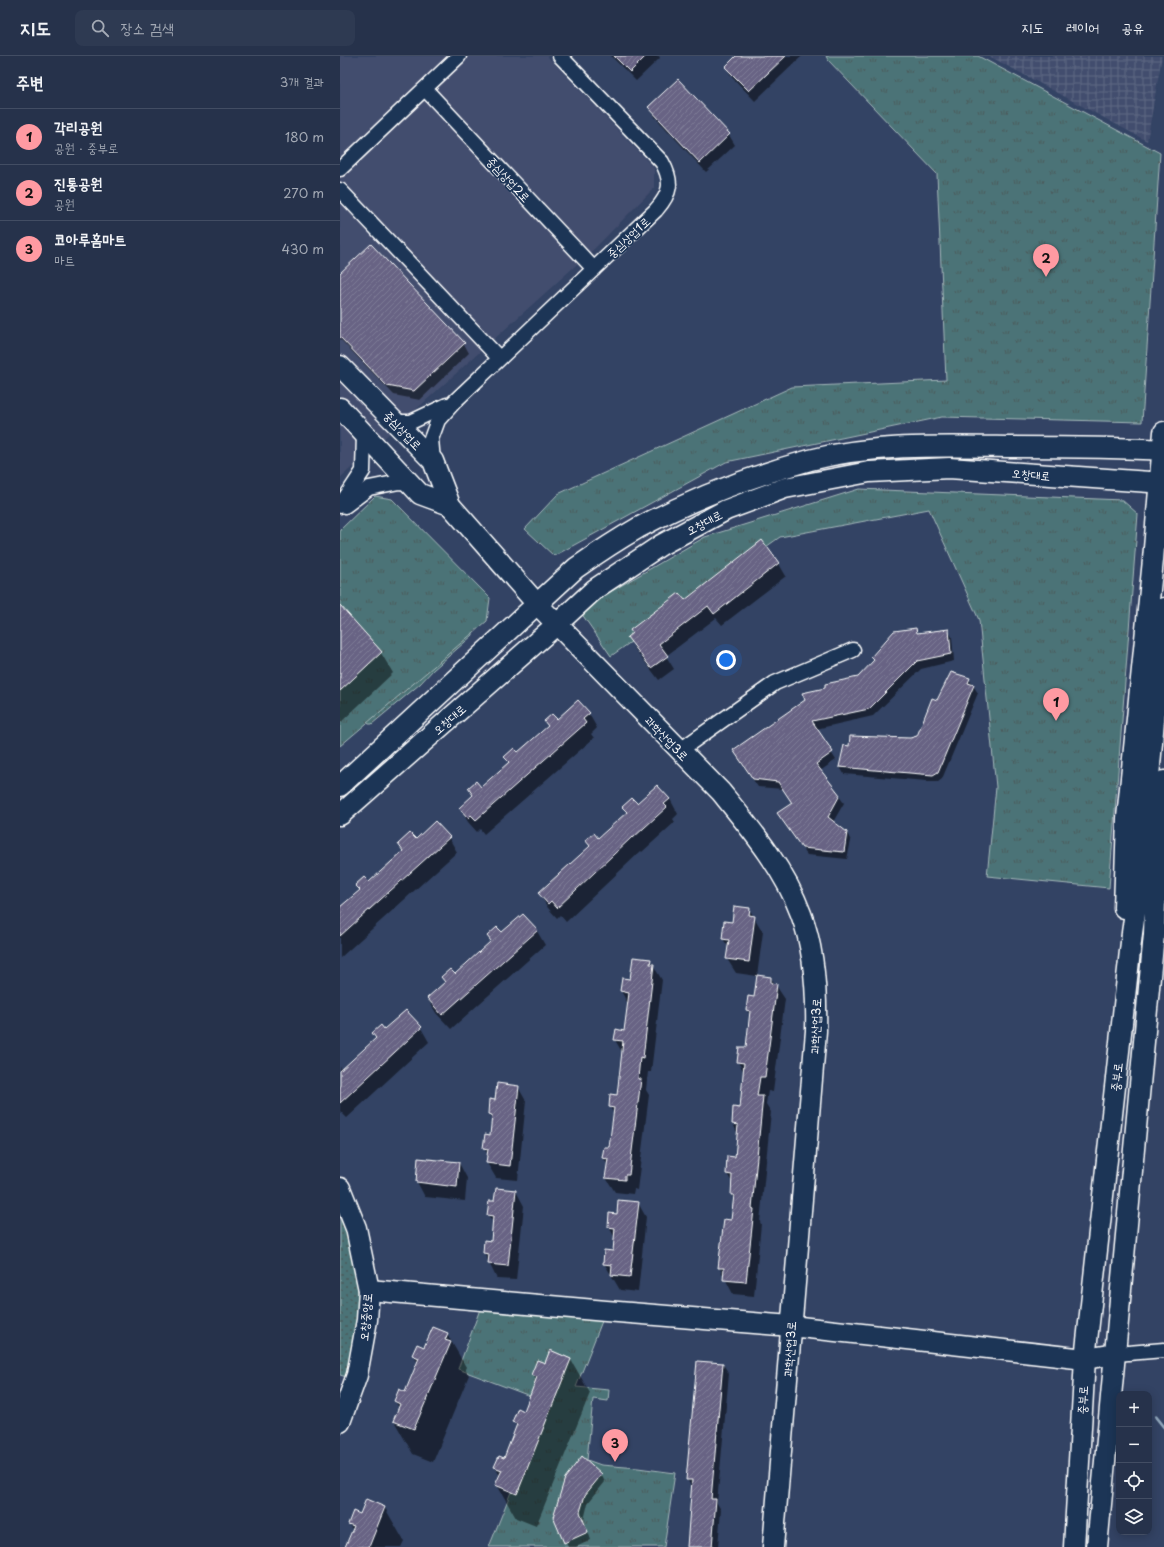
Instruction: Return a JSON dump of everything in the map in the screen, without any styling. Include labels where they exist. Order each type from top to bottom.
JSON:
[{"type":"main road","name":"중심상업로","points":[[340,366],[433,461],[450,505],[537,604]]},
{"type":"main road","name":"중심상업로","points":[[340,408],[420,494],[450,505]]},
{"type":"main road","points":[[1132,933],[1124,912],[1127,818],[1158,554],[1164,444]]},
{"type":"main road","name":"오창대로","points":[[340,786],[576,568],[638,528],[711,494],[765,473],[811,460],[879,449],[939,446],[1065,447],[1164,444]]},
{"type":"main road","name":"오창대로","points":[[340,815],[595,589],[661,545],[726,510],[785,488],[869,472],[949,468],[1162,482]]},
{"type":"main road","name":"과학산업3로","points":[[537,604],[679,751],[721,792],[747,824],[773,860],[787,883],[801,914],[810,943],[816,995],[816,1031],[773,1547]]},
{"type":"main road","name":"중부로","points":[[1074,1547],[1085,1359],[1132,933],[1140,876],[1164,608]]},
{"type":"main road","name":"중부로","points":[[1098,1547],[1154,934],[1156,872],[1164,781]]},
{"type":"main road","points":[[1154,934],[1164,909]]},
{"type":"main road","name":"오창중앙로","points":[[340,1188],[356,1228],[368,1290],[366,1326],[357,1375],[340,1422]]},
{"type":"main road","points":[[368,1290],[791,1326],[1085,1359],[1116,1354]]},
{"type":"street","points":[[340,169],[459,56]]},
{"type":"street","name":"중심상업1로","points":[[455,401],[656,210],[666,200],[670,190],[669,180],[662,162],[560,56]]},
{"type":"street","name":"중심상업2로","points":[[424,89],[594,269]]},
{"type":"street","points":[[340,190],[499,358]]},
{"type":"street","points":[[394,422],[411,422],[455,401]]},
{"type":"street","points":[[433,461],[431,439],[438,420],[455,401]]},
{"type":"street","points":[[340,506],[363,471],[364,434]]},
{"type":"street","points":[[340,509],[369,488],[399,482],[410,483]]},
{"type":"street","points":[[679,751],[775,683],[853,650]]},
{"type":"street","points":[[1116,1354],[1164,1350]]},
{"type":"shaded area","points":[[340,56],[547,56],[654,168],[654,188],[595,248],[340,478]]},
{"type":"shaded area","points":[[989,56],[1162,56],[1147,141]]},
{"type":"green space","points":[[826,56],[978,56],[1160,153],[1142,422],[942,417],[726,462],[554,556],[525,529],[558,494],[792,387],[946,380],[937,174],[828,60]]},
{"type":"green space","points":[[859,489],[1122,500],[1138,514],[1109,888],[987,876],[996,787],[979,620],[929,509],[780,537],[611,656],[579,610],[705,537]]},
{"type":"green space","points":[[375,496],[392,499],[490,598],[487,621],[340,746],[340,691],[382,652],[340,606],[340,530]]},
{"type":"green space","points":[[473,630],[473,635],[433,670],[420,684],[372,724],[366,722]]},
{"type":"green space","points":[[340,1197],[362,1257],[356,1380],[340,1375]]},
{"type":"green space","points":[[483,1301],[606,1311],[576,1387],[609,1390],[608,1401],[593,1399],[587,1460],[601,1465],[675,1473],[664,1547],[489,1547],[511,1492],[517,1494],[571,1359],[550,1350],[545,1363],[537,1360],[537,1377],[530,1396],[458,1369]]},
{"type":"building","points":[[614,56],[646,56],[630,72]]},
{"type":"building","points":[[736,56],[786,56],[749,91],[725,67]]},
{"type":"building","points":[[678,79],[730,134],[700,163],[648,107]]},
{"type":"building","points":[[371,244],[465,343],[414,391],[387,386],[340,337],[340,273]]},
{"type":"building","points":[[762,540],[779,563],[714,614],[708,606],[659,644],[668,656],[651,668],[627,637],[632,633],[630,630],[679,593],[685,600]]},
{"type":"building","points":[[340,605],[382,652],[340,691]]},
{"type":"building","points":[[916,628],[917,633],[949,629],[951,654],[917,661],[869,709],[812,721],[833,752],[816,764],[840,795],[828,817],[847,832],[844,852],[802,848],[777,813],[792,803],[778,782],[753,779],[733,750],[805,700],[802,693],[825,688],[825,684],[858,677],[874,660],[871,657],[894,631]]},
{"type":"building","points":[[951,672],[970,678],[968,683],[974,685],[938,772],[933,775],[839,767],[844,745],[849,746],[850,736],[910,738],[917,736],[932,698],[937,700]]},
{"type":"building","points":[[578,700],[590,713],[583,719],[586,723],[476,820],[471,815],[468,818],[459,808],[473,795],[468,788],[476,781],[481,787],[509,762],[504,757],[514,748],[518,752],[548,726],[544,721],[552,714],[557,719]]},
{"type":"building","points":[[657,785],[670,799],[664,804],[667,807],[633,838],[632,837],[557,908],[551,901],[548,904],[538,893],[590,846],[585,840],[594,833],[598,838],[627,812],[622,807],[632,798],[637,803]]},
{"type":"building","points":[[435,821],[450,837],[340,936],[340,907],[360,890],[355,885],[364,877],[369,882],[403,851],[398,844],[410,833],[416,839]]},
{"type":"building","points":[[734,906],[750,908],[749,915],[755,916],[749,962],[726,959],[729,940],[722,939],[724,921],[732,922]]},
{"type":"building","points":[[523,914],[538,930],[442,1015],[427,998],[445,982],[441,977],[450,969],[455,974],[491,941],[487,936],[497,927],[502,932]]},
{"type":"building","points":[[633,957],[651,959],[650,964],[654,964],[643,1058],[640,1057],[638,1079],[641,1079],[629,1175],[625,1175],[625,1180],[605,1178],[608,1159],[602,1158],[604,1147],[609,1147],[614,1108],[609,1107],[610,1094],[617,1095],[623,1041],[614,1040],[616,1029],[624,1031],[629,993],[620,991],[622,978],[630,979]]},
{"type":"building","points":[[757,975],[771,977],[771,983],[777,984],[765,1077],[760,1077],[757,1096],[763,1096],[752,1208],[754,1209],[746,1282],[723,1280],[724,1268],[718,1268],[724,1219],[731,1220],[734,1195],[731,1195],[732,1175],[726,1174],[727,1156],[735,1157],[738,1125],[732,1124],[733,1107],[740,1108],[744,1063],[737,1062],[739,1047],[746,1047],[750,1011],[746,1010],[748,996],[754,997]]},
{"type":"building","points":[[406,1010],[422,1027],[340,1103],[340,1071],[376,1038],[372,1033],[381,1025],[384,1029]]},
{"type":"building","points":[[497,1083],[519,1086],[510,1166],[486,1163],[488,1149],[483,1148],[485,1134],[490,1135],[492,1115],[488,1114],[489,1099],[495,1100]]},
{"type":"building","points":[[418,1158],[459,1162],[457,1187],[416,1182]]},
{"type":"building","points":[[496,1188],[516,1190],[508,1266],[488,1264],[489,1254],[483,1253],[484,1240],[491,1241],[493,1216],[487,1215],[489,1201],[494,1201]]},
{"type":"building","points":[[618,1200],[639,1202],[630,1277],[611,1275],[612,1265],[603,1264],[604,1250],[613,1251],[615,1228],[608,1227],[609,1213],[617,1214]]},
{"type":"building","points":[[433,1327],[448,1333],[445,1340],[451,1342],[414,1429],[393,1421],[400,1404],[394,1401],[399,1389],[405,1392],[419,1358],[412,1355],[417,1344],[424,1347]]},
{"type":"building","points":[[550,1350],[571,1359],[517,1494],[495,1485],[502,1470],[494,1467],[499,1456],[504,1458],[517,1424],[512,1422],[518,1408],[524,1411],[537,1377],[531,1375],[537,1360],[545,1363]]},
{"type":"building","points":[[697,1361],[723,1363],[711,1499],[716,1499],[712,1547],[687,1547],[692,1480],[686,1480]]},
{"type":"building","points":[[582,1456],[602,1474],[585,1495],[580,1512],[588,1532],[564,1543],[553,1517],[565,1478]]},
{"type":"building","points":[[366,1499],[385,1507],[369,1547],[345,1547],[354,1526],[348,1524],[353,1511],[360,1514]]},
{"type":"waterway","points":[[1156,1417],[1164,1427]]},
{"type":"place","name":"진통공원","points":[[1046,277]]},
{"type":"place","name":"각리공원","points":[[1056,721]]},
{"type":"place","name":"코아루홈마트","points":[[615,1462]]}]
